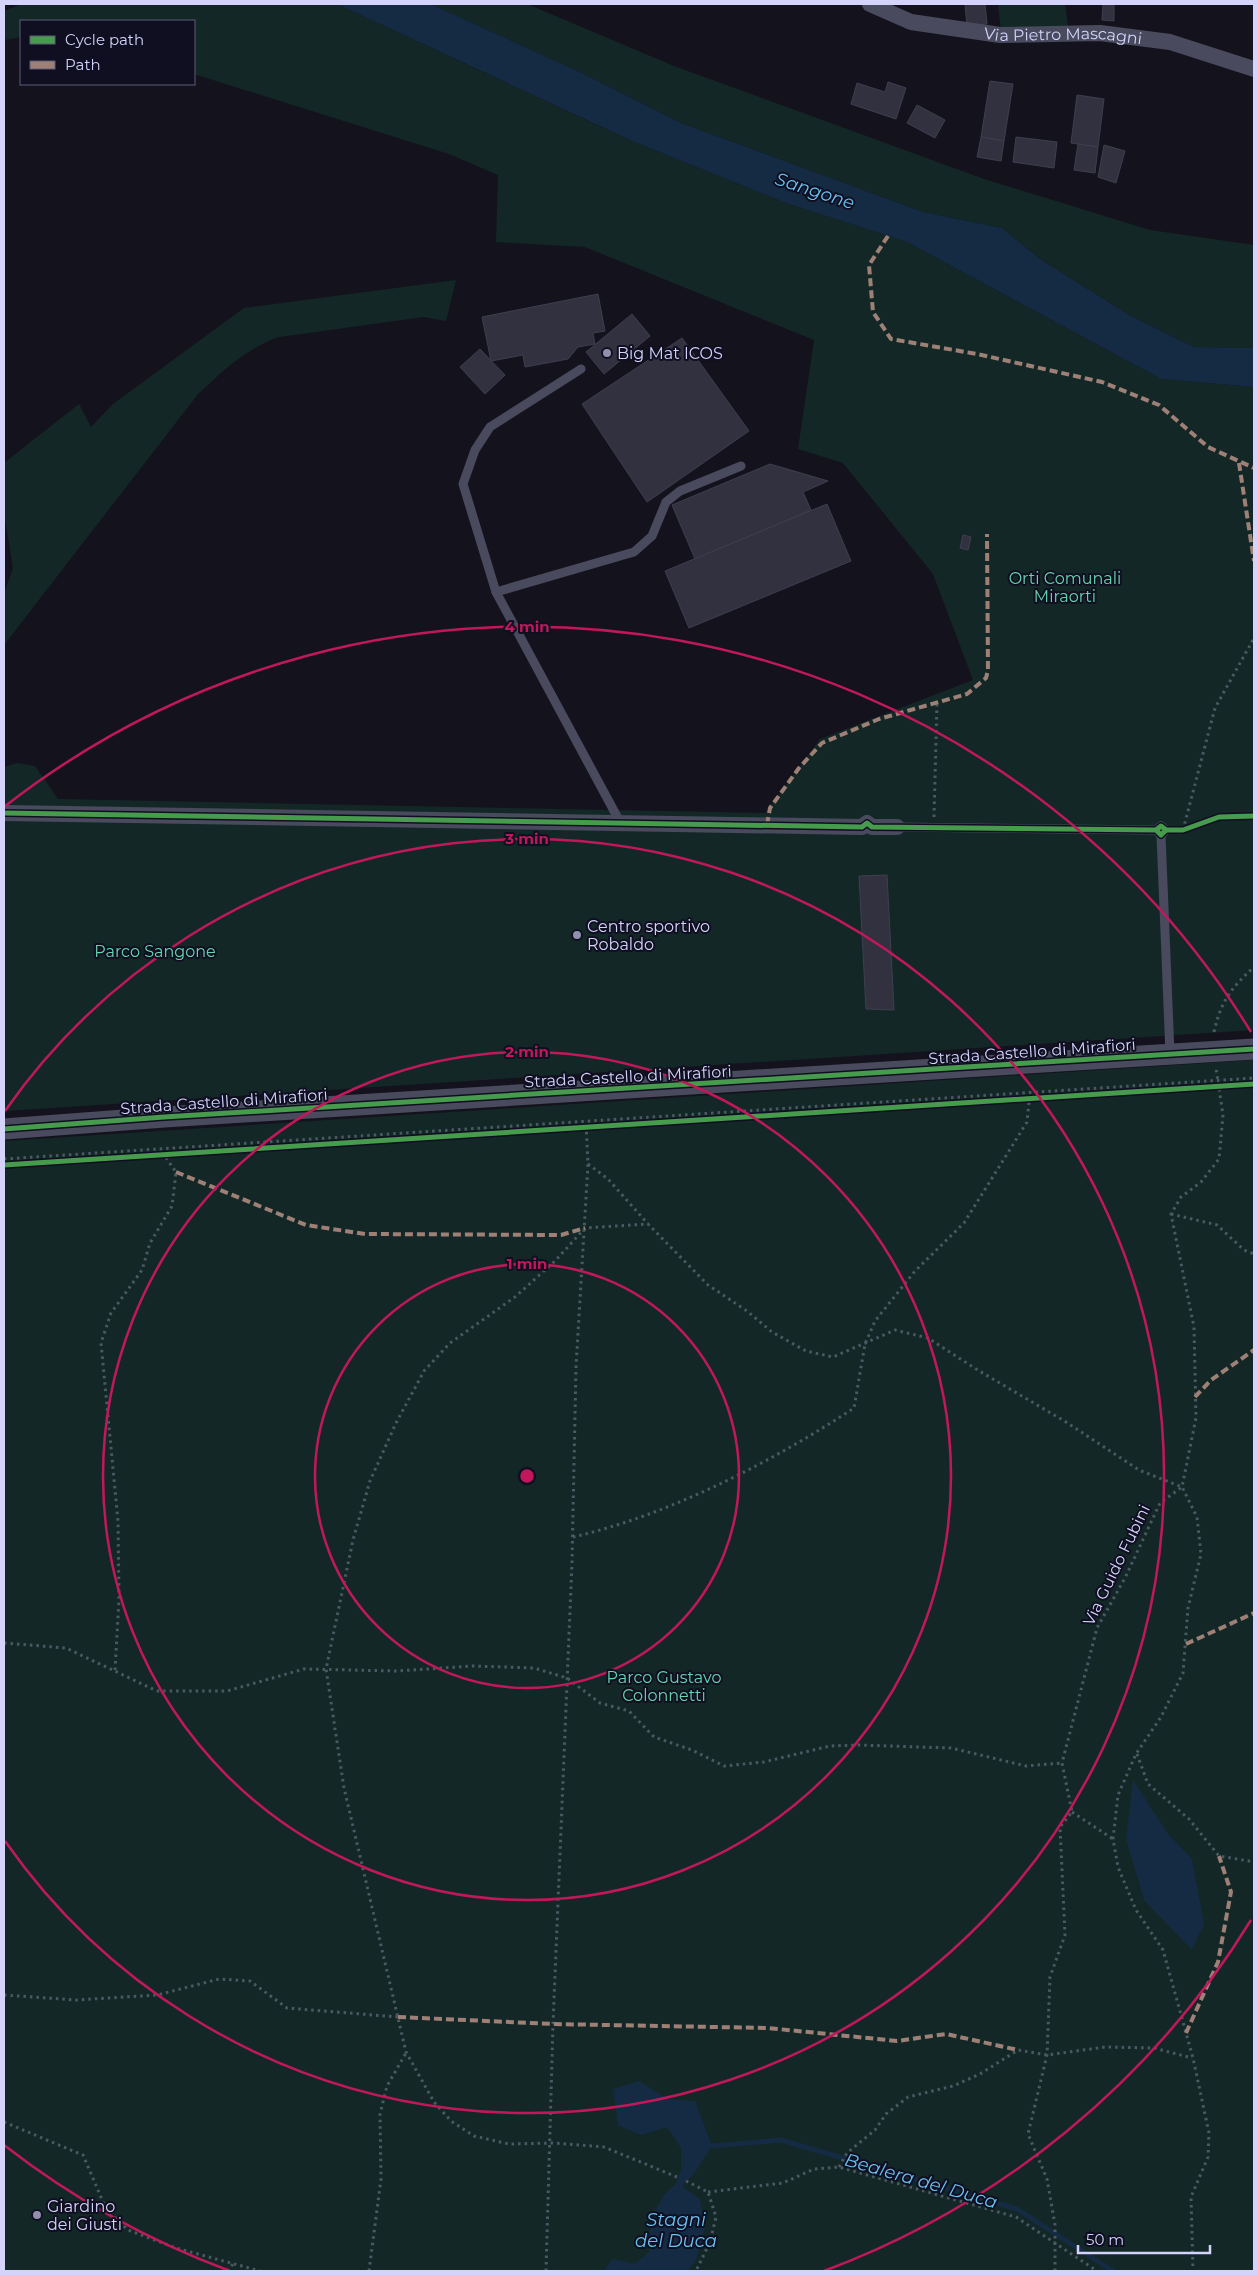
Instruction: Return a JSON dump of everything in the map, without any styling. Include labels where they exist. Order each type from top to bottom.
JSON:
[{"type":"street","name":"Via Pietro Mascagni","points":[[870,4],[910,22],[1000,35],[1100,33],[1170,42],[1254,69]]},
{"type":"street","points":[[4,813],[897,827]]},
{"type":"street","name":"Strada Castello di Mirafiori","points":[[4,1129],[164,1117],[1254,1049]]},
{"type":"lane","points":[[581,369],[490,427],[475,450],[464,484],[496,592],[534,666],[620,822]]},
{"type":"lane","points":[[496,592],[634,552],[652,536],[666,502],[680,490],[741,466]]},
{"type":"lane","points":[[897,827],[1158,833],[1170,1054]]},
{"type":"path","points":[[1254,638],[1215,708],[1183,830],[1219,817],[1254,816]]},
{"type":"path","points":[[934,827],[937,704]]},
{"type":"path","points":[[1193,2271],[1191,2197],[1208,2157],[1209,2133],[1193,2058],[1163,1950],[1136,1910],[1118,1866],[1113,1839],[1118,1795],[1136,1754],[1161,1716],[1183,1673],[1188,1608],[1201,1554],[1198,1518],[1182,1487],[1196,1418],[1194,1327],[1171,1214],[1181,1197],[1202,1182],[1219,1159],[1223,1116],[1213,1038],[1218,1015],[1232,987],[1254,967]]},
{"type":"path","points":[[4,1160],[164,1152],[1030,1099],[1218,1083],[1254,1078]]},
{"type":"path","points":[[586,1125],[1030,1092],[1218,1083],[1254,1084]]},
{"type":"path","points":[[573,1537],[613,1528],[767,1460],[854,1408],[865,1344],[875,1321],[915,1271],[964,1223],[1027,1122],[1030,1092]]},
{"type":"path","points":[[546,2271],[549,2143],[573,1537],[576,1367],[588,1164],[586,1125]]},
{"type":"path","points":[[4,1165],[164,1152]]},
{"type":"path","points":[[116,1670],[119,1599],[118,1521],[101,1343],[111,1313],[142,1270],[150,1243],[172,1206],[176,1172],[164,1152]]},
{"type":"path","points":[[588,1164],[608,1179],[648,1224],[708,1284],[747,1311],[772,1332],[806,1351],[833,1357],[895,1330],[928,1338],[976,1370],[1066,1422],[1139,1470],[1182,1487]]},
{"type":"path","points":[[1171,1214],[1217,1225],[1244,1250],[1254,1254]]},
{"type":"path","points":[[648,1224],[585,1228],[555,1261],[515,1297],[450,1343],[424,1371],[396,1423],[370,1481],[353,1540],[326,1669],[344,1788],[406,2052],[434,2102],[451,2122],[474,2136],[509,2144],[549,2143],[604,2147],[677,2177]]},
{"type":"path","points":[[4,1643],[66,1648],[158,1691],[227,1691],[304,1669],[397,1670],[473,1666],[534,1668],[567,1678],[600,1703],[629,1711],[654,1737],[692,1750],[724,1766],[764,1762],[830,1746],[858,1745],[950,1748],[1026,1766],[1062,1763]]},
{"type":"path","points":[[1136,1754],[1148,1784],[1189,1819],[1219,1856],[1254,1859]]},
{"type":"path","points":[[1055,2271],[1055,2225],[1047,2179],[1028,2134],[1047,2055],[1050,1977],[1065,1935],[1060,1827],[1072,1812],[1113,1839]]},
{"type":"path","points":[[4,1995],[76,2000],[157,1994],[219,1979],[250,1981],[287,2008],[398,2017]]},
{"type":"path","points":[[839,2167],[848,2152],[875,2130],[886,2114],[908,2097],[953,2086],[980,2074],[1018,2050],[1047,2055],[1105,2047],[1154,2048],[1193,2058]]},
{"type":"path","points":[[369,2271],[382,2179],[380,2114],[387,2086],[406,2052]]},
{"type":"path","points":[[4,2122],[83,2154],[106,2209],[128,2230],[176,2248],[260,2271]]},
{"type":"path","points":[[686,2181],[708,2192],[783,2183],[814,2169],[839,2167],[1016,2217],[1097,2271]]},
{"type":"path","points":[[696,2271],[710,2242],[716,2217],[708,2192]]},
{"type":"path","points":[[227,2271],[234,2263]]},
{"type":"green space","name":"Parco Sangone","points":[[22,4],[337,4],[627,139],[786,203],[907,242],[1161,379],[1254,387],[1254,1030],[4,1111],[4,767],[17,763],[35,766],[58,799],[765,813],[820,739],[973,680],[933,574],[843,463],[798,449],[814,340],[585,247],[496,242],[498,175],[449,154],[195,74],[195,20],[20,20],[20,37],[4,40],[4,11]]},
{"type":"green space","points":[[431,4],[527,4],[674,66],[984,179],[1150,230],[1254,245],[1254,348],[1194,347],[1129,315],[1040,259],[1002,228],[923,212],[681,123],[584,74]]},
{"type":"green space","points":[[998,4],[1065,4],[1068,27],[1001,31]]},
{"type":"green space","points":[[456,280],[446,321],[424,317],[279,337],[245,354],[226,369],[198,394],[4,645],[4,594],[13,568],[4,513],[4,463],[79,404],[91,427],[113,404],[244,308]]},
{"type":"green space","name":"Parco Gustavo Colonnetti","points":[[1254,1060],[1254,2271],[4,2271],[4,1141]]},
{"type":"water","name":"Sangone","points":[[337,4],[431,4],[584,74],[681,123],[923,212],[1002,228],[1040,259],[1129,315],[1194,347],[1254,348],[1254,387],[1161,379],[907,242],[786,203],[632,141]]},
{"type":"water","points":[[1133,1780],[1168,1834],[1192,1859],[1204,1924],[1192,1950],[1144,1900],[1126,1839]]},
{"type":"water","name":"Stagni del Duca","points":[[639,2081],[667,2099],[695,2101],[712,2146],[683,2187],[700,2199],[705,2227],[696,2260],[687,2271],[604,2271],[612,2259],[635,2264],[649,2252],[650,2220],[664,2195],[676,2184],[681,2170],[681,2148],[667,2127],[641,2135],[618,2125],[613,2089]]},
{"type":"building","points":[[965,4],[985,4],[987,24],[967,26]]},
{"type":"building","points":[[1103,4],[1114,4],[1114,21],[1102,20]]},
{"type":"building","points":[[990,81],[1013,84],[1004,141],[981,137]]},
{"type":"building","points":[[888,82],[906,88],[896,119],[851,104],[857,83],[885,92]]},
{"type":"building","points":[[1077,95],[1104,99],[1098,147],[1071,143]]},
{"type":"building","points":[[917,105],[945,120],[935,138],[907,123]]},
{"type":"building","points":[[981,137],[1004,141],[1001,161],[977,157]]},
{"type":"building","points":[[1016,137],[1057,142],[1054,168],[1013,162]]},
{"type":"building","points":[[1078,144],[1098,147],[1095,173],[1074,170]]},
{"type":"building","points":[[1104,145],[1125,151],[1116,183],[1098,177]]},
{"type":"building","points":[[598,294],[605,331],[593,333],[595,344],[578,347],[568,359],[525,367],[523,355],[491,361],[482,317]]},
{"type":"building","points":[[632,314],[650,336],[604,374],[586,352]]},
{"type":"building","points":[[682,338],[749,431],[647,502],[582,404]]},
{"type":"building","points":[[480,349],[505,375],[485,394],[460,367]]},
{"type":"building","points":[[770,464],[828,481],[803,492],[811,510],[695,559],[672,505]]},
{"type":"building","points":[[827,504],[851,561],[689,628],[665,571]]},
{"type":"building","points":[[963,535],[971,537],[968,550],[960,548]]},
{"type":"building","points":[[887,875],[894,1010],[866,1009],[859,876]]},
{"type":"waterway","name":"Bealera del Duca","points":[[712,2146],[781,2140],[1017,2209],[1113,2271]]},
{"type":"marked path","points":[[888,236],[869,265],[873,312],[891,339],[977,354],[1102,382],[1159,405],[1208,447],[1254,468]]},
{"type":"marked path","points":[[1239,463],[1254,561]]},
{"type":"marked path","points":[[767,825],[770,808],[799,768],[822,743],[879,719],[967,694],[986,678],[988,670],[987,534]]},
{"type":"marked path","points":[[176,1172],[306,1225],[365,1234],[561,1235],[585,1228]]},
{"type":"marked path","points":[[1195,1397],[1211,1380],[1254,1350]]},
{"type":"marked path","points":[[1186,1644],[1254,1613]]},
{"type":"marked path","points":[[1186,2033],[1218,1962],[1231,1892],[1219,1856]]},
{"type":"marked path","points":[[398,2017],[553,2024],[768,2028],[897,2041],[946,2034],[1018,2050]]},
{"type":"cycle path","points":[[4,813],[862,827],[867,823],[872,827],[1156,830],[1161,826],[1166,830],[1161,835],[1156,830]]},
{"type":"cycle path","points":[[1166,830],[1183,830],[1219,817],[1254,816]]},
{"type":"cycle path","points":[[4,1129],[164,1117],[1254,1049]]},
{"type":"cycle path","points":[[4,1165],[1254,1084]]},
{"type":"place","name":"Big Mat ICOS","points":[[607,353]]},
{"type":"place","name":"Centro sportivo Robaldo","points":[[577,935]]},
{"type":"place","name":"Giardino dei Giusti","points":[[37,2215]]},
{"type":"park label","name":"Orti Comunali Miraorti","points":[[1065,587]]}]
